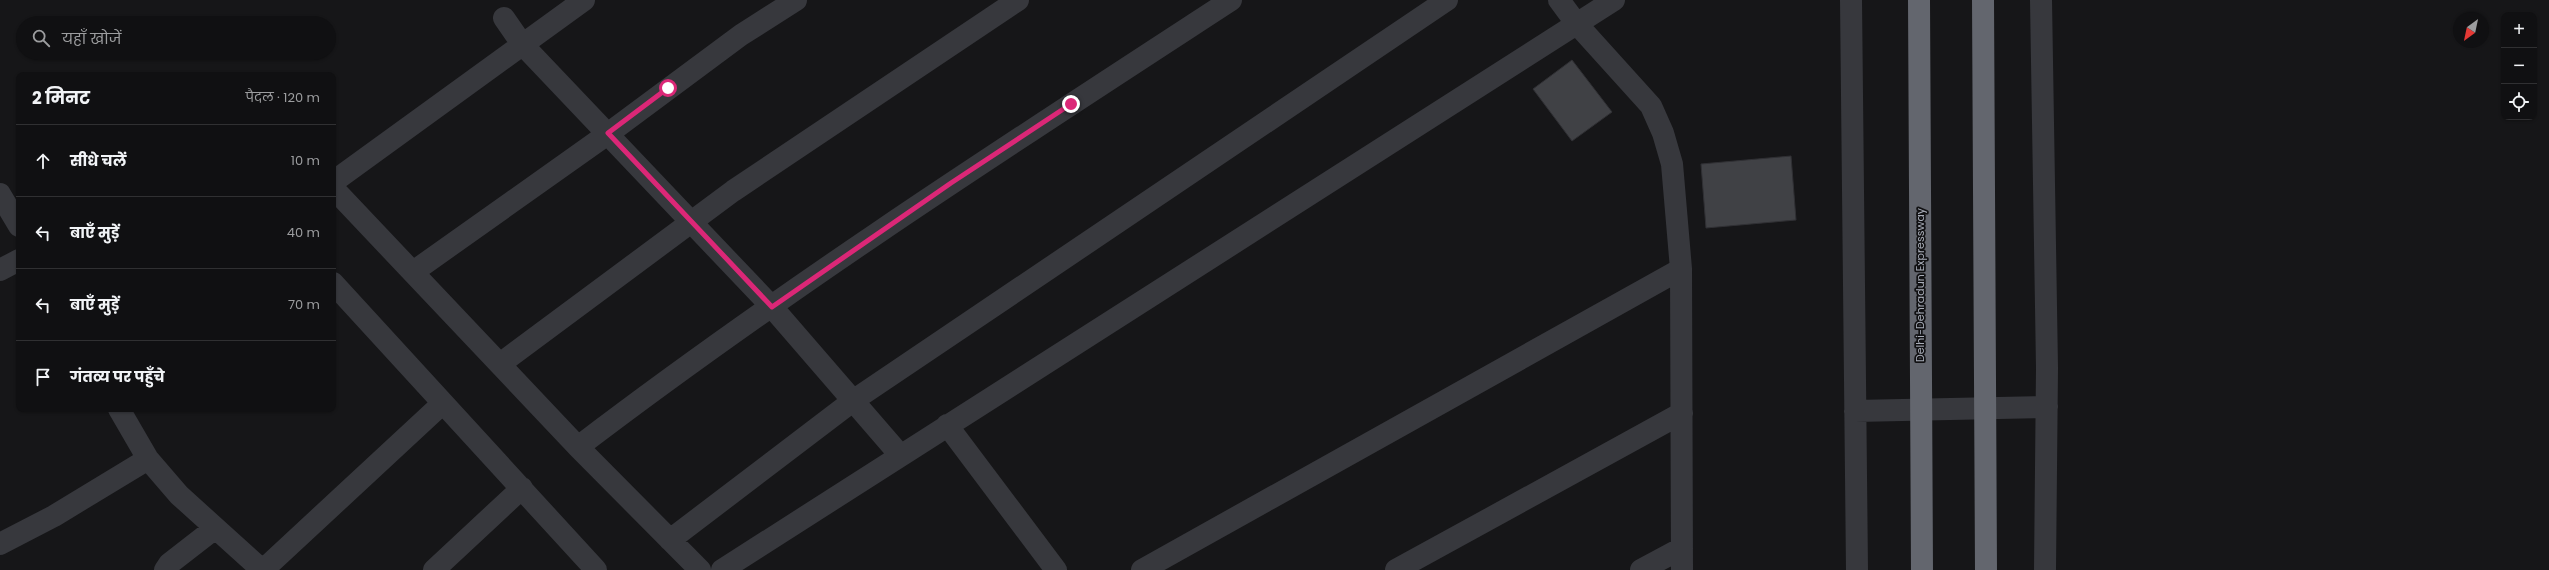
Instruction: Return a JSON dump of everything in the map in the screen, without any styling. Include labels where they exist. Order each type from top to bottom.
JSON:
[{"type":"highway","name":"Delhi-Dehradun Expressway","points":[[1919,0],[1922,570]]},
{"type":"highway","points":[[1983,0],[1986,570]]},
{"type":"street","points":[[336,180],[584,0]]},
{"type":"street","points":[[413,272],[608,133],[741,35],[796,0]]},
{"type":"street","points":[[500,364],[692,221],[1018,0]]},
{"type":"street","points":[[578,447],[660,384],[951,183],[1231,0]]},
{"type":"street","points":[[670,540],[854,400],[1447,0]]},
{"type":"street","points":[[1559,0],[1576,23],[1651,106],[1663,133],[1672,164],[1681,269],[1682,570]]},
{"type":"street","points":[[722,570],[1614,0]]},
{"type":"street","points":[[1851,0],[1856,570]]},
{"type":"street","points":[[2041,0],[2047,407],[2045,570]]},
{"type":"street","points":[[504,18],[522,44],[692,221],[772,307],[900,455]]},
{"type":"street","points":[[336,191],[578,447],[700,570]]},
{"type":"street","points":[[0,194],[16,218]]},
{"type":"street","points":[[0,270],[16,262]]},
{"type":"street","points":[[1142,570],[1681,269]]},
{"type":"street","points":[[336,286],[596,570]]},
{"type":"street","points":[[121,412],[148,459],[179,495],[214,529],[263,570],[443,403]]},
{"type":"street","points":[[1855,411],[2047,407]]},
{"type":"street","points":[[1396,570],[1682,413]]},
{"type":"street","points":[[947,425],[1056,570]]},
{"type":"street","points":[[0,544],[54,516],[148,459]]},
{"type":"street","points":[[434,570],[522,488]]},
{"type":"street","points":[[165,570],[169,564],[214,529]]},
{"type":"street","points":[[1642,570],[1682,548]]},
{"type":"building","points":[[1572,60],[1612,112],[1572,141],[1533,89]]},
{"type":"building","points":[[1791,156],[1796,220],[1706,228],[1701,164]]},
{"type":"route","points":[[668,88],[608,133],[772,307],[951,183],[1071,104]]}]
